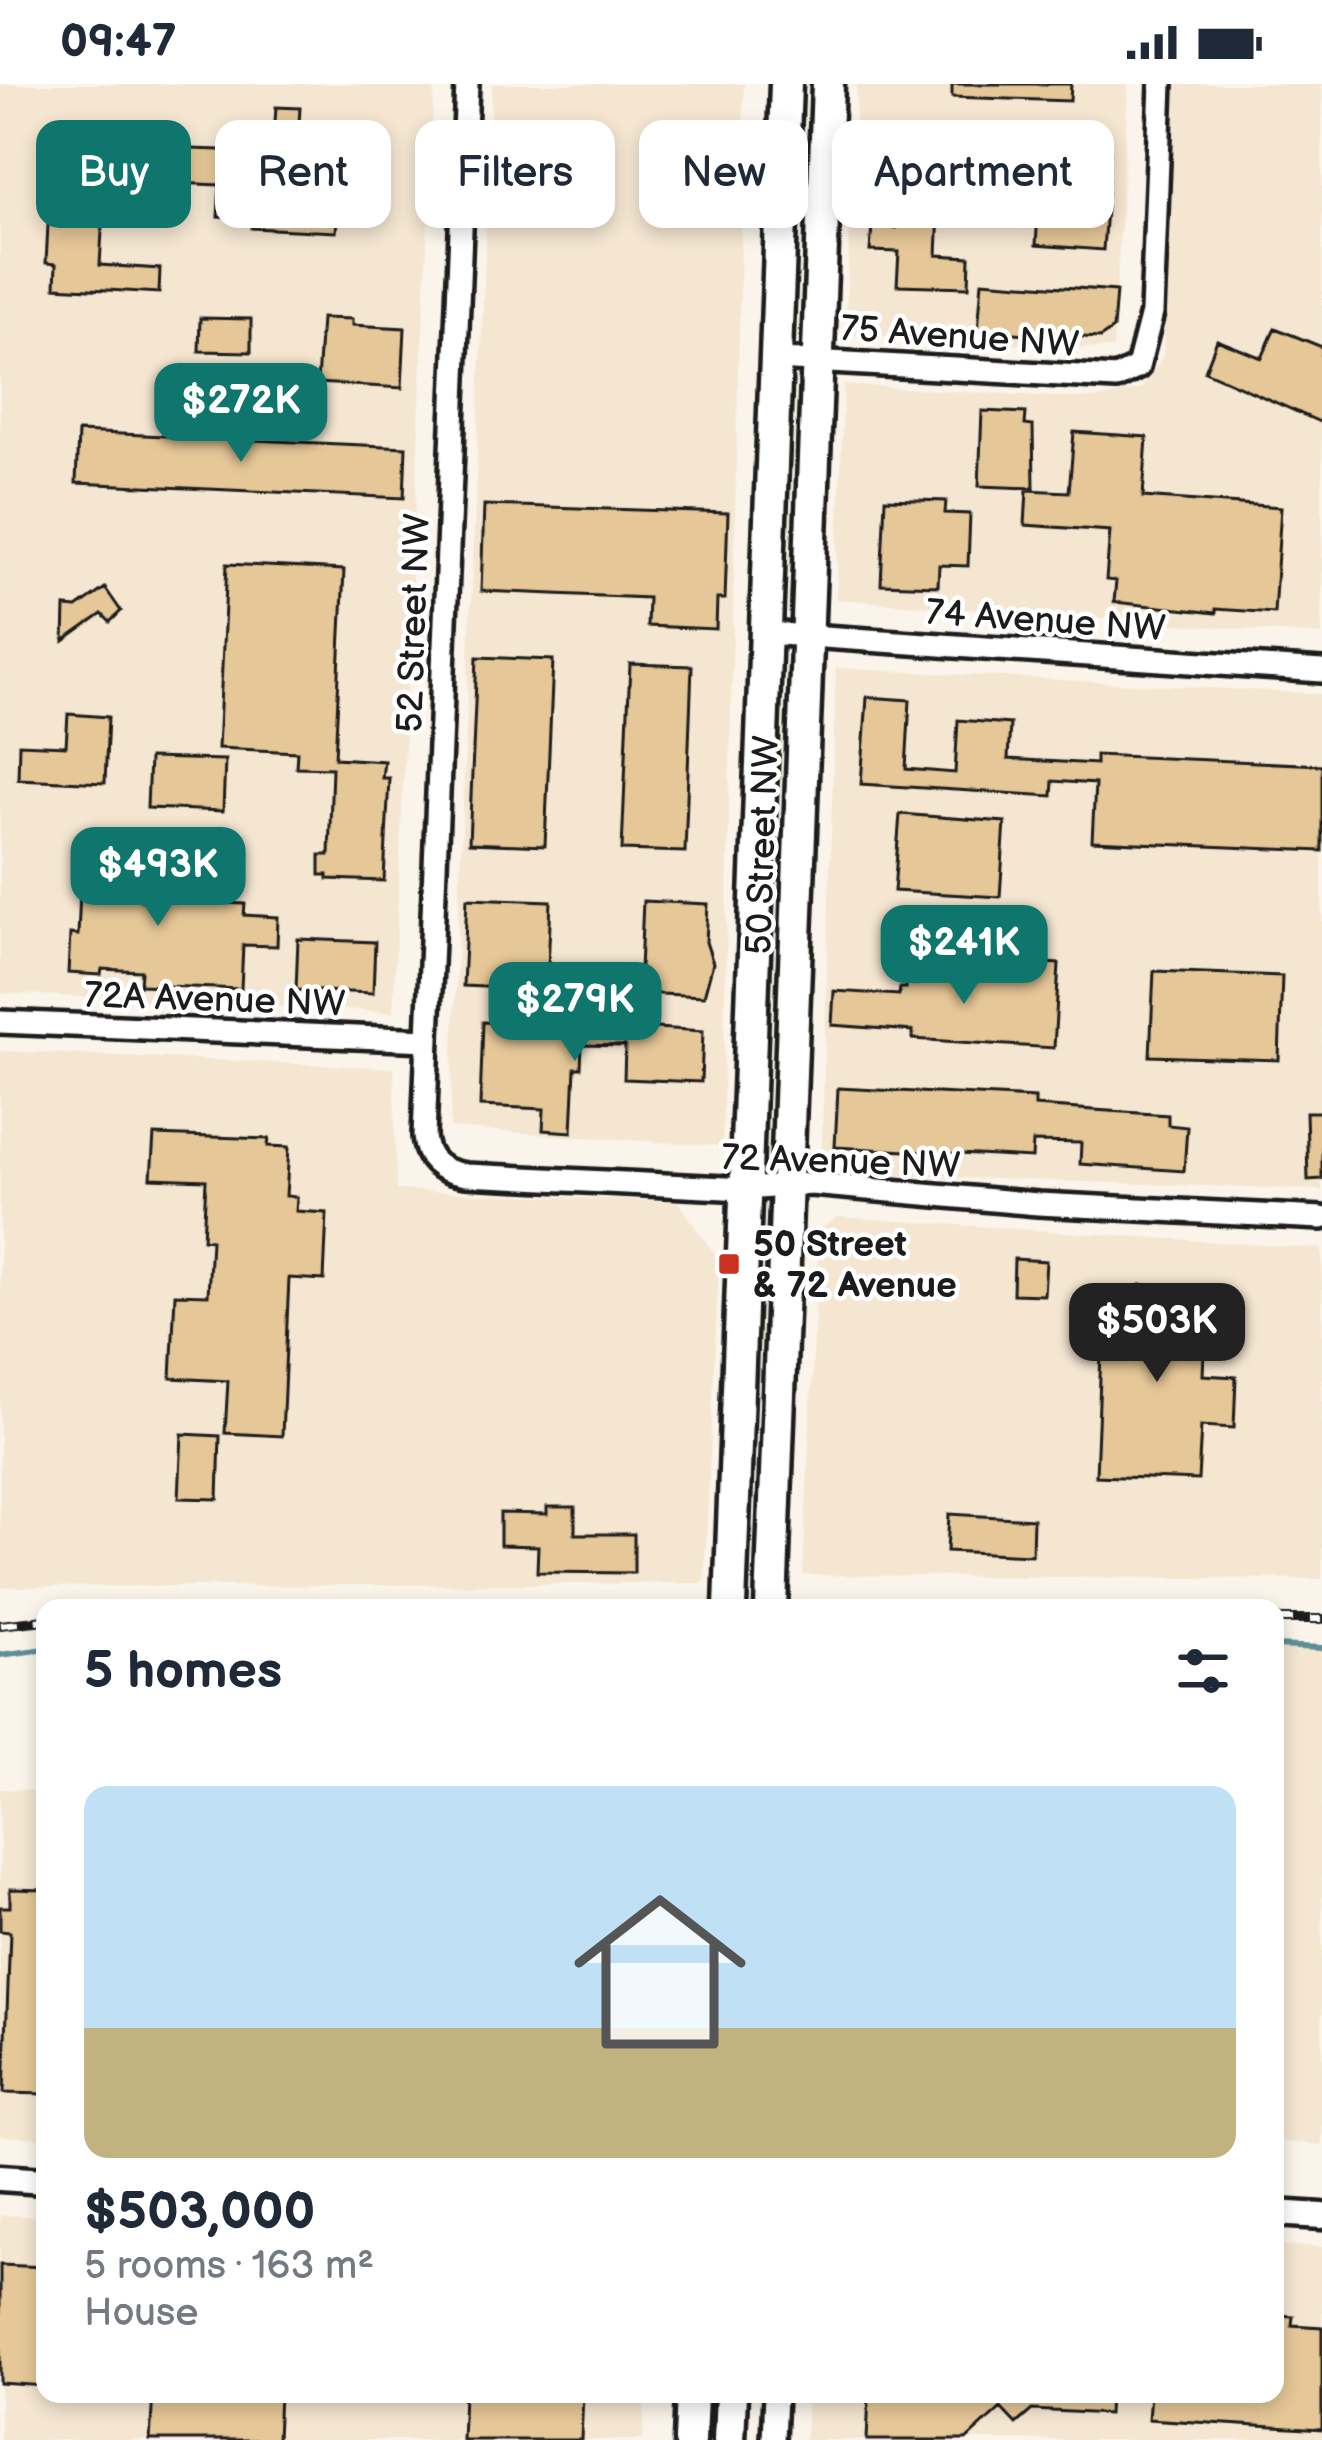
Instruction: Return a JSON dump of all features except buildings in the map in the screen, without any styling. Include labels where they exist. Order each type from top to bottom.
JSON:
[{"type":"main road","name":"50 Street NW","points":[[730,1599],[786,84]]},
{"type":"main road","name":"50 Street NW","points":[[771,1599],[828,84]]},
{"type":"main road","points":[[690,2440],[692,2403]]},
{"type":"main road","points":[[729,2440],[731,2403]]},
{"type":"street","name":"52 Street NW","points":[[433,1162],[424,1144],[467,84]]},
{"type":"street","name":"75 Avenue NW","points":[[776,358],[1116,378],[1138,367],[1152,313],[1161,84]]},
{"type":"street","name":"74 Avenue NW","points":[[765,633],[1322,670]]},
{"type":"street","name":"72A Avenue NW","points":[[0,1022],[428,1040]]},
{"type":"street","name":"72 Avenue NW","points":[[433,1162],[451,1173],[466,1175],[745,1189],[788,1184],[1038,1204],[1322,1219]]},
{"type":"street","points":[[0,2178],[36,2180]]},
{"type":"street","points":[[1284,2214],[1322,2216]]},
{"type":"street","points":[[772,2440],[774,2403]]},
{"type":"shaded area","points":[[0,84],[434,84],[432,120],[415,120],[415,228],[428,228],[393,1012],[0,993]]},
{"type":"shaded area","points":[[492,84],[744,84],[743,120],[639,120],[639,228],[741,228],[722,1146],[450,1128],[486,228],[615,228],[615,120],[491,120]]},
{"type":"shaded area","points":[[857,84],[1128,84],[1113,349],[845,334],[850,228],[1114,228],[1114,120],[855,120]]},
{"type":"shaded area","points":[[1176,84],[1322,84],[1322,635],[836,599],[844,385],[1096,399],[1141,389],[1163,357]]},
{"type":"shaded area","points":[[836,668],[1322,694],[1322,1190],[821,1173]]},
{"type":"shaded area","points":[[0,1051],[394,1068],[396,1190],[678,1202],[719,1261],[704,1583],[0,1587]]},
{"type":"shaded area","points":[[838,1217],[1322,1249],[1322,1579],[803,1575],[819,1230]]},
{"type":"shaded area","points":[[1284,1646],[1322,1646],[1322,2145],[1284,2142]]},
{"type":"shaded area","points":[[0,1789],[36,1791],[36,2138],[0,2136]]},
{"type":"shaded area","points":[[0,2215],[36,2217],[36,2403],[645,2403],[643,2440],[0,2440]]},
{"type":"shaded area","points":[[1284,2245],[1322,2247],[1322,2440],[805,2440],[807,2403],[1284,2403]]},
{"type":"waterway","points":[[1284,1646],[1322,1648]]},
{"type":"waterway","points":[[0,1655],[36,1650]]},
{"type":"railway","points":[[1284,1619],[1322,1619]]},
{"type":"railway","points":[[0,1625],[36,1621]]},
{"type":"place","name":"50 Street & 72 Avenue","points":[[729,1264]]}]
